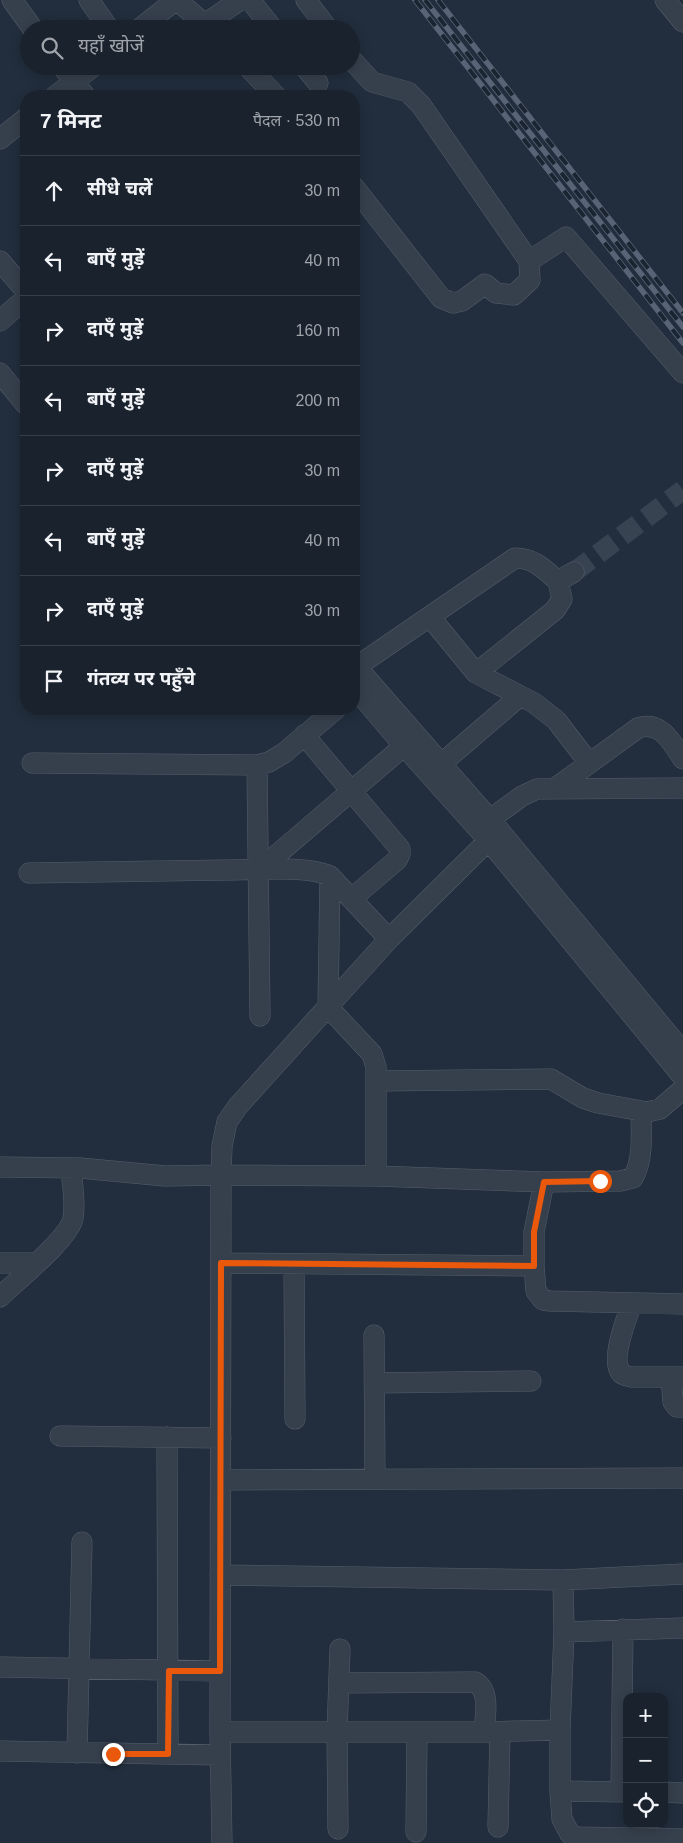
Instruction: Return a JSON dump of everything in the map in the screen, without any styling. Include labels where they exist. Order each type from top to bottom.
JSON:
[{"type":"street","points":[[12,0],[26,20]]},
{"type":"street","points":[[89,0],[103,20]]},
{"type":"street","points":[[151,20],[177,0],[201,20]]},
{"type":"street","points":[[215,20],[240,0]]},
{"type":"street","points":[[250,0],[266,20]]},
{"type":"street","points":[[306,0],[321,20]]},
{"type":"street","points":[[665,0],[683,22]]},
{"type":"street","points":[[360,69],[372,82],[408,92],[421,105],[529,261],[530,280],[514,295],[496,293],[485,284],[462,300],[453,303],[441,298],[360,195]]},
{"type":"street","points":[[69,75],[80,89],[89,75]]},
{"type":"street","points":[[256,75],[270,90]]},
{"type":"street","points":[[311,75],[318,83]]},
{"type":"street","points":[[0,139],[20,123]]},
{"type":"street","points":[[529,261],[566,237],[683,373]]},
{"type":"street","points":[[0,250],[20,269]]},
{"type":"street","points":[[0,250],[20,282]]},
{"type":"street","points":[[0,321],[20,303]]},
{"type":"street","points":[[0,373],[20,397]]},
{"type":"street","points":[[0,400],[20,402]]},
{"type":"street","points":[[360,678],[430,617],[515,558],[524,558],[566,577],[562,599],[555,610],[476,673]]},
{"type":"street","points":[[430,617],[476,673],[534,703],[556,720],[589,763]]},
{"type":"street","points":[[360,684],[441,764],[683,1077]]},
{"type":"street","points":[[360,685],[404,746],[492,831],[683,1052]]},
{"type":"street","points":[[441,764],[520,696]]},
{"type":"street","points":[[32,763],[257,765],[269,762],[284,753],[329,715]]},
{"type":"street","points":[[554,789],[638,728],[646,725],[662,732],[683,759]]},
{"type":"street","points":[[304,735],[397,844],[400,854],[397,860],[351,899]]},
{"type":"street","points":[[259,870],[404,746]]},
{"type":"street","points":[[257,765],[260,1016]]},
{"type":"street","points":[[222,1843],[220,1755],[221,1175],[222,1146],[227,1122],[238,1106],[389,939],[492,831],[522,796],[537,789],[683,788]]},
{"type":"street","points":[[29,873],[312,870],[330,876],[389,939]]},
{"type":"street","points":[[330,876],[328,1007],[372,1054],[376,1068],[376,1176]]},
{"type":"street","points":[[377,1081],[551,1079],[583,1098],[598,1103],[647,1112],[660,1109],[683,1089]]},
{"type":"street","points":[[0,1167],[71,1168],[165,1176],[376,1176],[544,1182],[620,1181],[633,1178],[636,1173],[641,1148],[641,1111]]},
{"type":"street","points":[[0,1296],[60,1240],[69,1229],[73,1220],[71,1168]]},
{"type":"street","points":[[544,1182],[534,1232],[536,1292],[543,1300],[683,1304]]},
{"type":"street","points":[[0,1263],[36,1263]]},
{"type":"street","points":[[221,1263],[534,1266]]},
{"type":"street","points":[[294,1264],[295,1419]]},
{"type":"street","points":[[632,1302],[618,1348],[618,1367],[620,1372],[624,1376],[632,1377],[677,1377],[673,1402],[677,1406],[683,1407]]},
{"type":"street","points":[[374,1335],[375,1479]]},
{"type":"street","points":[[374,1383],[531,1381]]},
{"type":"street","points":[[60,1436],[221,1438]]},
{"type":"street","points":[[167,1437],[168,1754]]},
{"type":"street","points":[[221,1480],[683,1478]]},
{"type":"street","points":[[77,1753],[82,1542]]},
{"type":"street","points":[[220,1575],[563,1580],[683,1574]]},
{"type":"street","points":[[563,1580],[564,1632],[560,1730],[562,1820],[576,1840],[683,1839]]},
{"type":"street","points":[[564,1632],[683,1628]]},
{"type":"street","points":[[623,1629],[624,1783]]},
{"type":"street","points":[[338,1829],[337,1733],[340,1649]]},
{"type":"street","points":[[0,1666],[220,1671]]},
{"type":"street","points":[[339,1683],[475,1682],[482,1686],[492,1732],[498,1827]]},
{"type":"street","points":[[220,1732],[416,1733],[560,1730]]},
{"type":"street","points":[[416,1733],[416,1832]]},
{"type":"street","points":[[0,1751],[220,1755]]},
{"type":"street","points":[[560,1791],[623,1792]]},
{"type":"street","points":[[668,1792],[683,1793]]},
{"type":"tunnel","points":[[574,572],[683,490]]},
{"type":"railway","points":[[415,0],[683,343]]},
{"type":"railway","points":[[425,0],[683,327]]},
{"type":"railway","points":[[438,0],[683,313]]},
{"type":"route","points":[[113,1754],[168,1754],[169,1671],[220,1671],[221,1263],[534,1266],[534,1232],[544,1182],[600,1181]]}]
